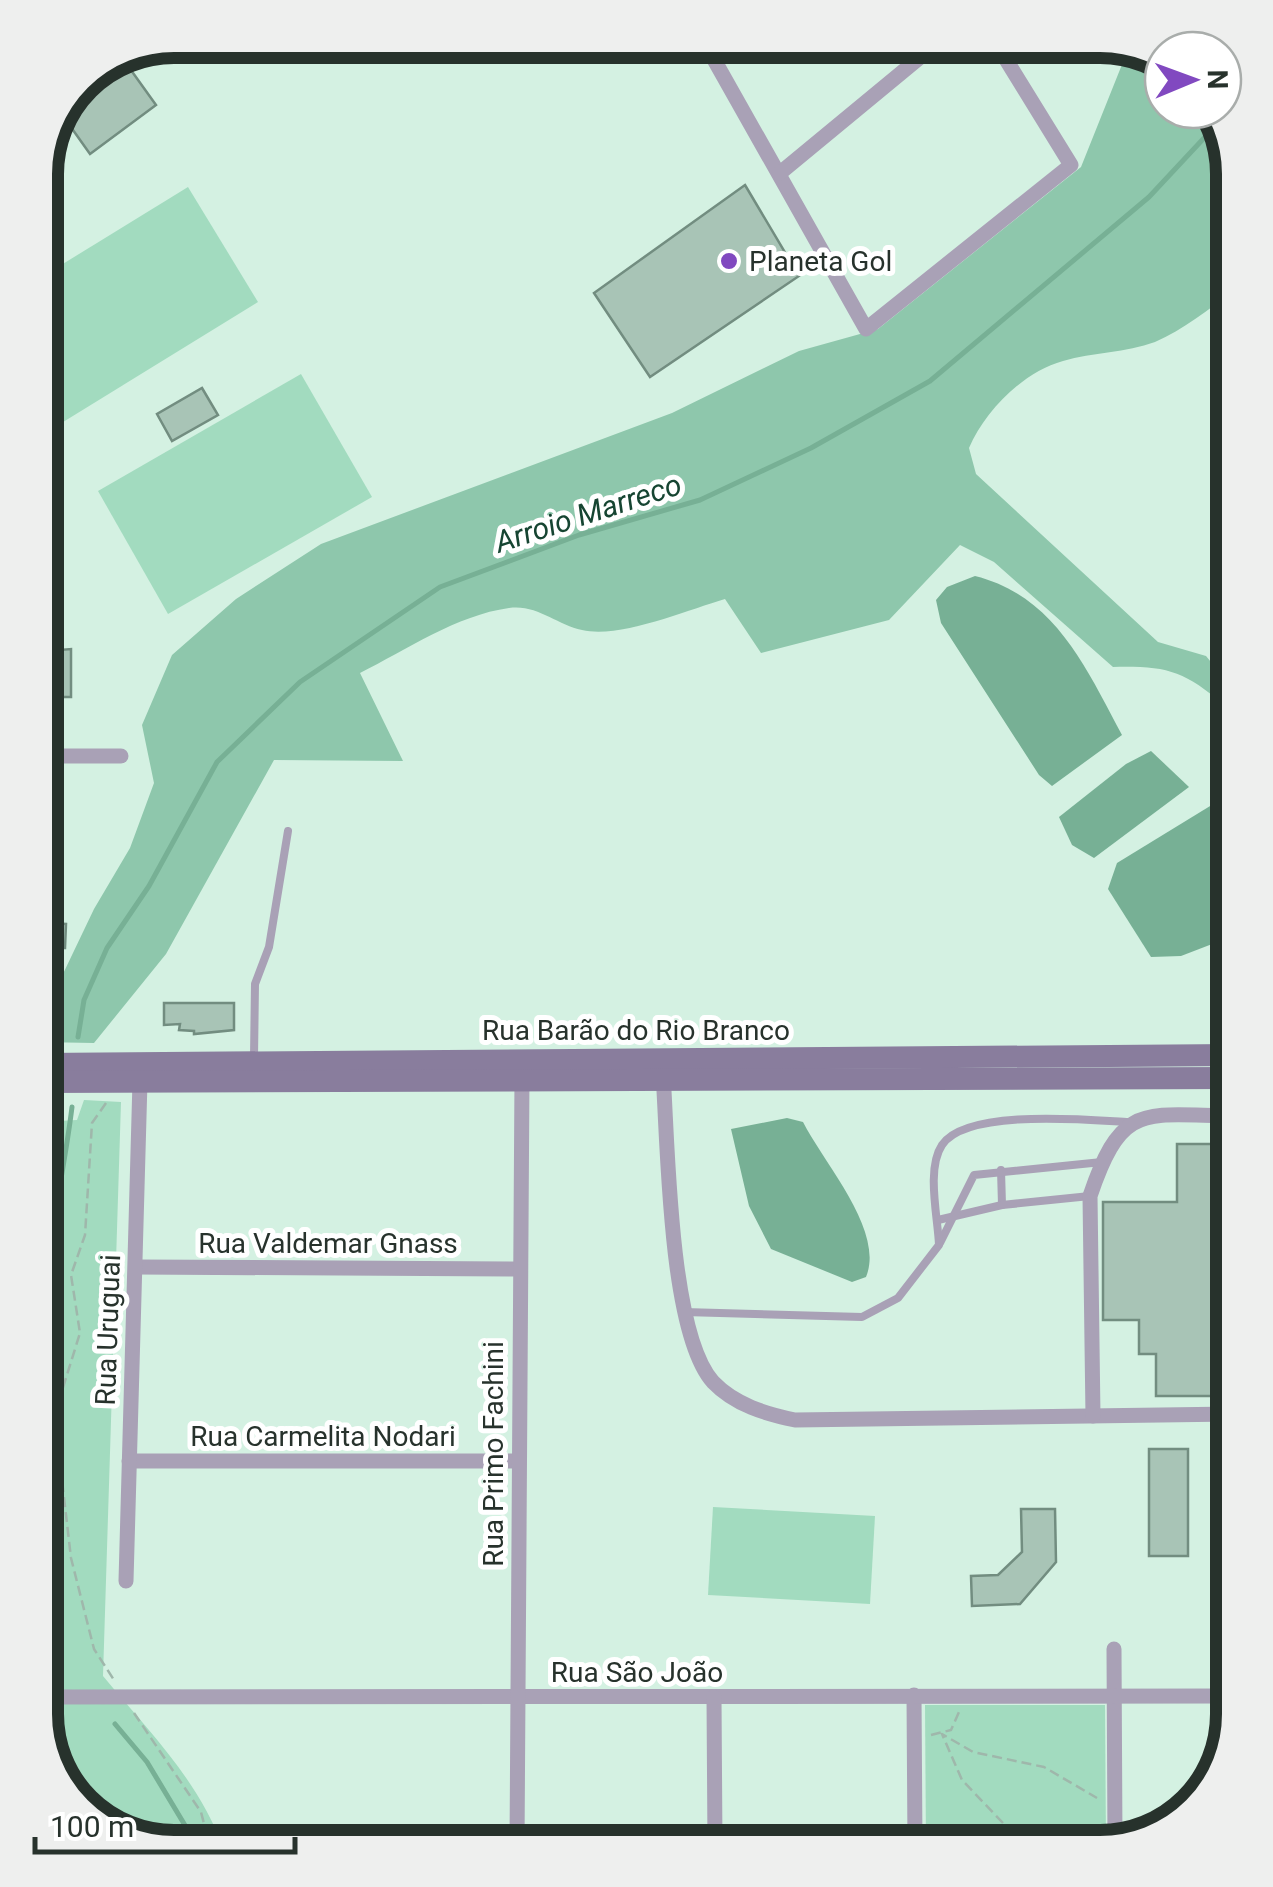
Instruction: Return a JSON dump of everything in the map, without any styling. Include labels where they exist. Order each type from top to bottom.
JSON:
[{"type":"main road","name":"Rua Barão do Rio Branco","points":[[57,1065],[254,1072],[1117,1067],[1216,1057]]},
{"type":"main road","name":"Rua Barão do Rio Branco","points":[[1117,1067],[1216,1076]]},
{"type":"main road","name":"Rua Barão do Rio Branco","points":[[57,1082],[254,1072]]},
{"type":"street","points":[[713,58],[866,329],[1071,165],[1005,58]]},
{"type":"street","points":[[780,173],[919,58]]},
{"type":"street","points":[[58,756],[121,756]]},
{"type":"street","points":[[663,1070],[682,1312],[694,1354],[714,1383],[763,1414],[796,1420],[1216,1414]]},
{"type":"street","name":"Rua Primo Fachini","points":[[518,1829],[522,1071]]},
{"type":"street","name":"Rua Uruguai","points":[[126,1580],[140,1080]]},
{"type":"street","points":[[1094,1416],[1090,1196],[1102,1162],[1130,1122],[1150,1116],[1216,1116]]},
{"type":"street","name":"Rua Valdemar Gnass","points":[[136,1267],[520,1269]]},
{"type":"street","name":"Rua Carmelita Nodari","points":[[129,1461],[518,1461]]},
{"type":"street","points":[[1114,1648],[1115,1829]]},
{"type":"street","points":[[914,1695],[915,1830]]},
{"type":"street","name":"Rua São João","points":[[57,1696],[1216,1696]]},
{"type":"street","points":[[714,1697],[715,1830]]},
{"type":"lane","points":[[254,1072],[255,984],[269,947],[288,830]]},
{"type":"lane","points":[[939,1245],[936,1170],[942,1146],[960,1130],[976,1124],[1054,1120],[1130,1122]]},
{"type":"lane","points":[[682,1312],[862,1317],[898,1298],[958,1215],[968,1181],[974,1174],[1102,1162]]},
{"type":"lane","points":[[1001,1170],[1002,1205]]},
{"type":"lane","points":[[938,1220],[1002,1205],[1090,1196]]},
{"type":"path","points":[[110,1097],[92,1123],[85,1235],[71,1274],[80,1333],[62,1394],[60,1462],[71,1558],[94,1649],[202,1812],[206,1829]]},
{"type":"path","points":[[942,1734],[958,1723],[958,1696]]},
{"type":"path","points":[[914,1732],[942,1734],[973,1752],[1044,1767],[1115,1808]]},
{"type":"path","points":[[942,1734],[962,1780],[1003,1823]]},
{"type":"shaded area","points":[[1124,60],[1143,66],[1143,130],[1207,130],[1216,173],[1216,303],[1155,342],[1063,361],[1034,374],[995,407],[969,448],[976,474],[1158,642],[1206,656],[1216,668],[1216,699],[1173,672],[1113,667],[994,562],[960,545],[889,620],[761,653],[725,599],[634,627],[597,632],[529,609],[490,612],[451,626],[360,673],[403,761],[274,760],[166,954],[94,1043],[57,1042],[57,985],[94,909],[130,848],[154,783],[142,725],[172,655],[236,599],[321,544],[672,413],[799,351],[878,329],[1081,167]]},
{"type":"shaded area","points":[[188,187],[258,302],[58,425],[58,267]]},
{"type":"shaded area","points":[[301,374],[372,497],[168,614],[98,491]]},
{"type":"shaded area","points":[[975,576],[1003,586],[1047,617],[1081,661],[1122,735],[1052,786],[1039,775],[941,623],[936,600],[947,587]]},
{"type":"shaded area","points":[[1151,751],[1189,787],[1094,858],[1072,845],[1059,817],[1126,764]]},
{"type":"shaded area","points":[[1216,802],[1216,943],[1181,956],[1151,957],[1108,889],[1117,863]]},
{"type":"shaded area","points":[[84,1100],[121,1102],[103,1676],[186,1777],[215,1829],[151,1827],[109,1810],[73,1772],[58,1729],[57,1121],[77,1120]]},
{"type":"shaded area","points":[[787,1118],[803,1122],[850,1198],[867,1239],[870,1259],[866,1277],[852,1282],[771,1249],[749,1206],[731,1129]]},
{"type":"shaded area","points":[[713,1507],[875,1516],[870,1604],[708,1595]]},
{"type":"shaded area","points":[[925,1705],[1105,1705],[1106,1830],[926,1830]]},
{"type":"building","points":[[128,66],[156,105],[90,154],[69,124],[91,91]]},
{"type":"building","points":[[745,185],[799,276],[650,377],[594,293]]},
{"type":"building","points":[[202,388],[218,415],[172,441],[157,414]]},
{"type":"building","points":[[58,639],[60,650],[71,649],[71,697],[58,697]]},
{"type":"building","points":[[58,924],[66,924],[65,948],[57,948]]},
{"type":"building","points":[[164,1003],[234,1003],[234,1030],[194,1034],[179,1030],[180,1024],[164,1025]]},
{"type":"building","points":[[1177,1144],[1216,1144],[1216,1396],[1156,1396],[1156,1354],[1139,1354],[1139,1320],[1103,1320],[1103,1202],[1177,1202]]},
{"type":"building","points":[[1149,1449],[1188,1449],[1188,1556],[1149,1556]]},
{"type":"building","points":[[1021,1509],[1055,1509],[1056,1562],[1020,1604],[972,1606],[971,1576],[998,1575],[1022,1552]]},
{"type":"waterway","name":"Arroio Marreco","points":[[78,1037],[84,1000],[107,948],[149,886],[217,762],[300,682],[440,587],[579,535],[700,500],[811,448],[930,381],[1149,197],[1209,133]]},
{"type":"waterway","name":"Arroio Marreco","points":[[57,1200],[72,1107]]},
{"type":"waterway","name":"Arroio Marreco","points":[[57,1646],[61,1667]]},
{"type":"waterway","name":"Arroio Marreco","points":[[115,1724],[147,1762],[187,1829]]},
{"type":"place","name":"Planeta Gol","points":[[729,261]]}]
